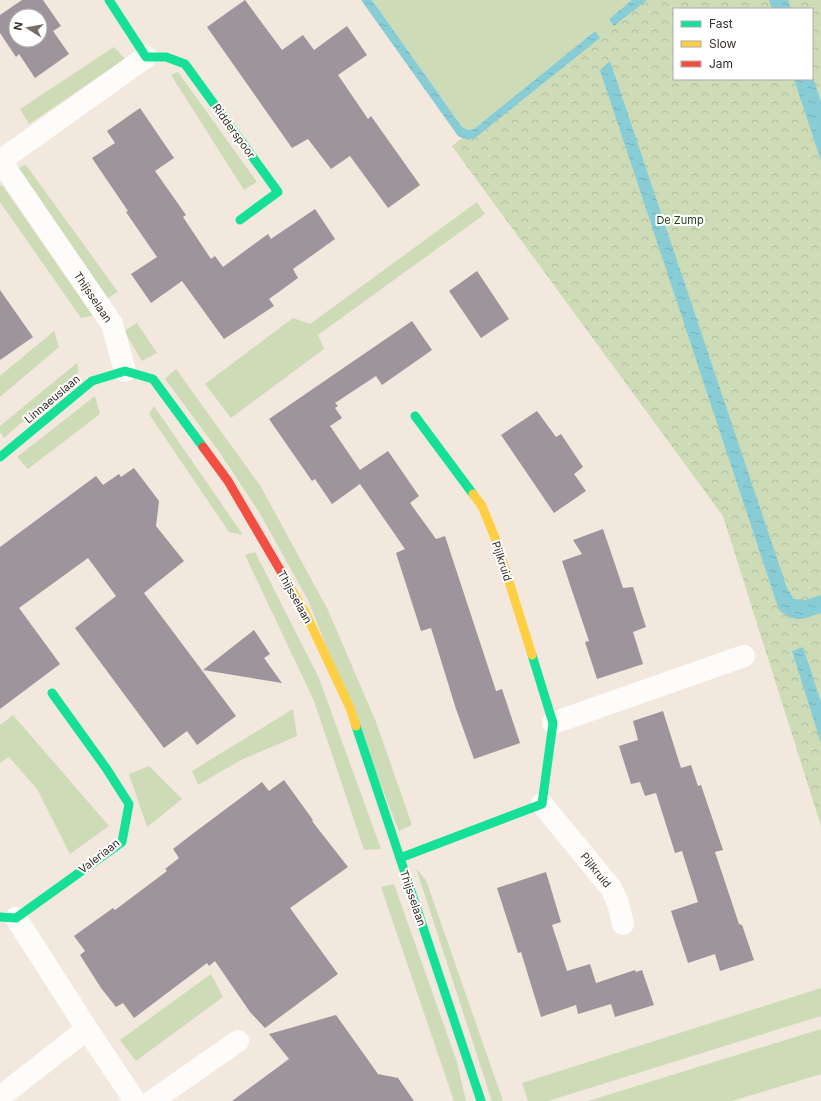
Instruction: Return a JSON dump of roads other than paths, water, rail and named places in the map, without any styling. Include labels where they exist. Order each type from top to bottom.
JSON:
[{"type":"street","points":[[0,161],[146,57],[108,0]]},
{"type":"street","name":"Ridderspoor","points":[[146,57],[166,57],[185,64],[278,192],[240,220]]},
{"type":"street","name":"Thijsselaan","points":[[0,161],[112,324],[125,371],[153,379],[228,481],[305,612],[350,708],[481,1101]]},
{"type":"street","name":"Linnaeuslaan","points":[[0,457],[92,381],[125,371]]},
{"type":"street","name":"Pijlkruid","points":[[416,416],[482,506],[497,543],[553,723],[542,804],[611,888],[618,903],[623,924]]},
{"type":"street","points":[[553,723],[744,656]]},
{"type":"street","name":"Valeriaan","points":[[52,692],[106,768],[129,804],[122,842],[8,917],[87,1030],[134,1101]]},
{"type":"street","points":[[400,858],[542,804]]},
{"type":"street","points":[[0,1097],[87,1030]]},
{"type":"street","points":[[152,1101],[238,1041]]},
{"type":"water","points":[[361,0],[372,0],[462,127],[468,130],[474,129],[595,31],[600,38],[475,138],[468,140],[458,136]]},
{"type":"water","points":[[632,0],[647,0],[614,26],[609,19]]},
{"type":"water","points":[[769,0],[788,0],[791,8],[772,8]]},
{"type":"water","points":[[610,61],[787,588],[794,599],[805,600],[821,595],[821,613],[795,619],[779,610],[600,70]]},
{"type":"water","points":[[813,77],[821,102],[821,161],[794,80],[813,80]]},
{"type":"water","points":[[803,647],[821,702],[821,743],[792,651]]},
{"type":"park label","name":"De Zump","points":[[680,220]]}]
